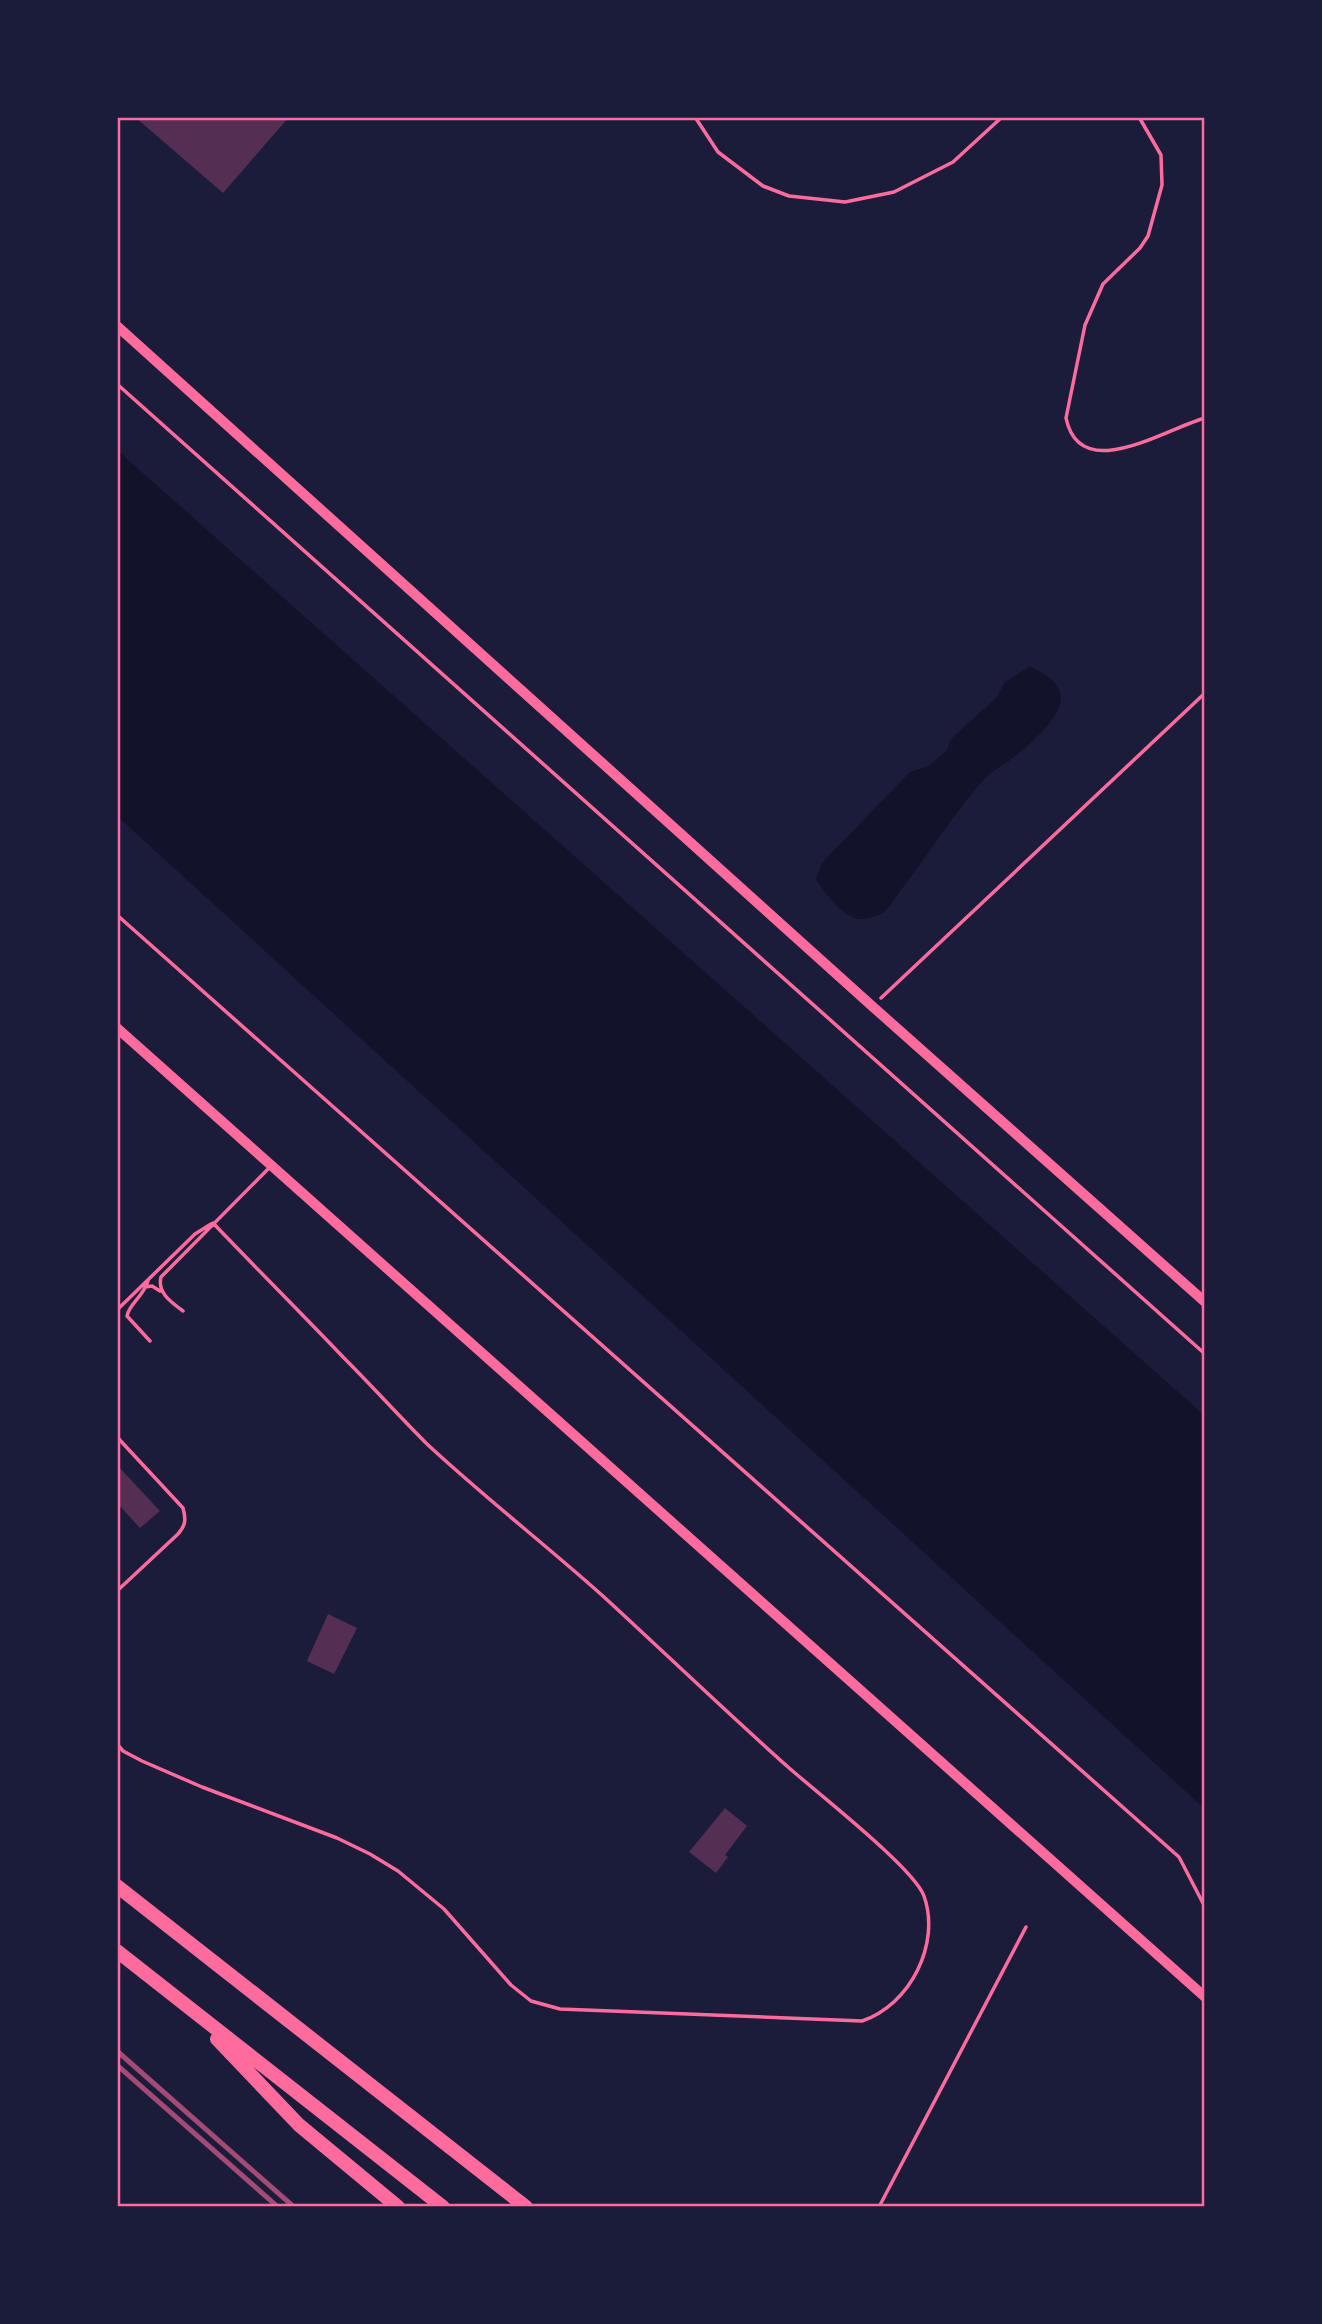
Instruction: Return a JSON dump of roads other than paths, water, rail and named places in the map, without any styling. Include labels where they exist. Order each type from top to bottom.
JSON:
[{"type":"highway","points":[[117,1886],[526,2207]]},
{"type":"highway","points":[[117,1951],[443,2207]]},
{"type":"highway","points":[[182,2003],[299,2125],[398,2207]]},
{"type":"main road","points":[[117,326],[1205,1302]]},
{"type":"street","points":[[117,1028],[1205,1997]]},
{"type":"lane","points":[[162,1292],[162,1277],[271,1166]]},
{"type":"lane","points":[[117,1310],[195,1234],[213,1223]]},
{"type":"lane","points":[[117,1744],[123,1751],[142,1761],[190,1782],[337,1838],[370,1854],[398,1871],[444,1909],[511,1985],[531,2001],[560,2009],[862,2021],[872,2018],[895,2002],[919,1968],[925,1950],[928,1913],[923,1893],[916,1882],[881,1847],[718,1705],[602,1596],[434,1450],[213,1223]]},
{"type":"lane","points":[[149,1279],[144,1294],[127,1311],[127,1316],[150,1341]]},
{"type":"lane","points":[[139,1289],[152,1286],[183,1311]]},
{"type":"lane","points":[[117,1437],[183,1508],[186,1518],[184,1527],[178,1534],[117,1591]]},
{"type":"railway","points":[[117,2051],[294,2207]]},
{"type":"railway","points":[[117,2065],[278,2207]]}]
